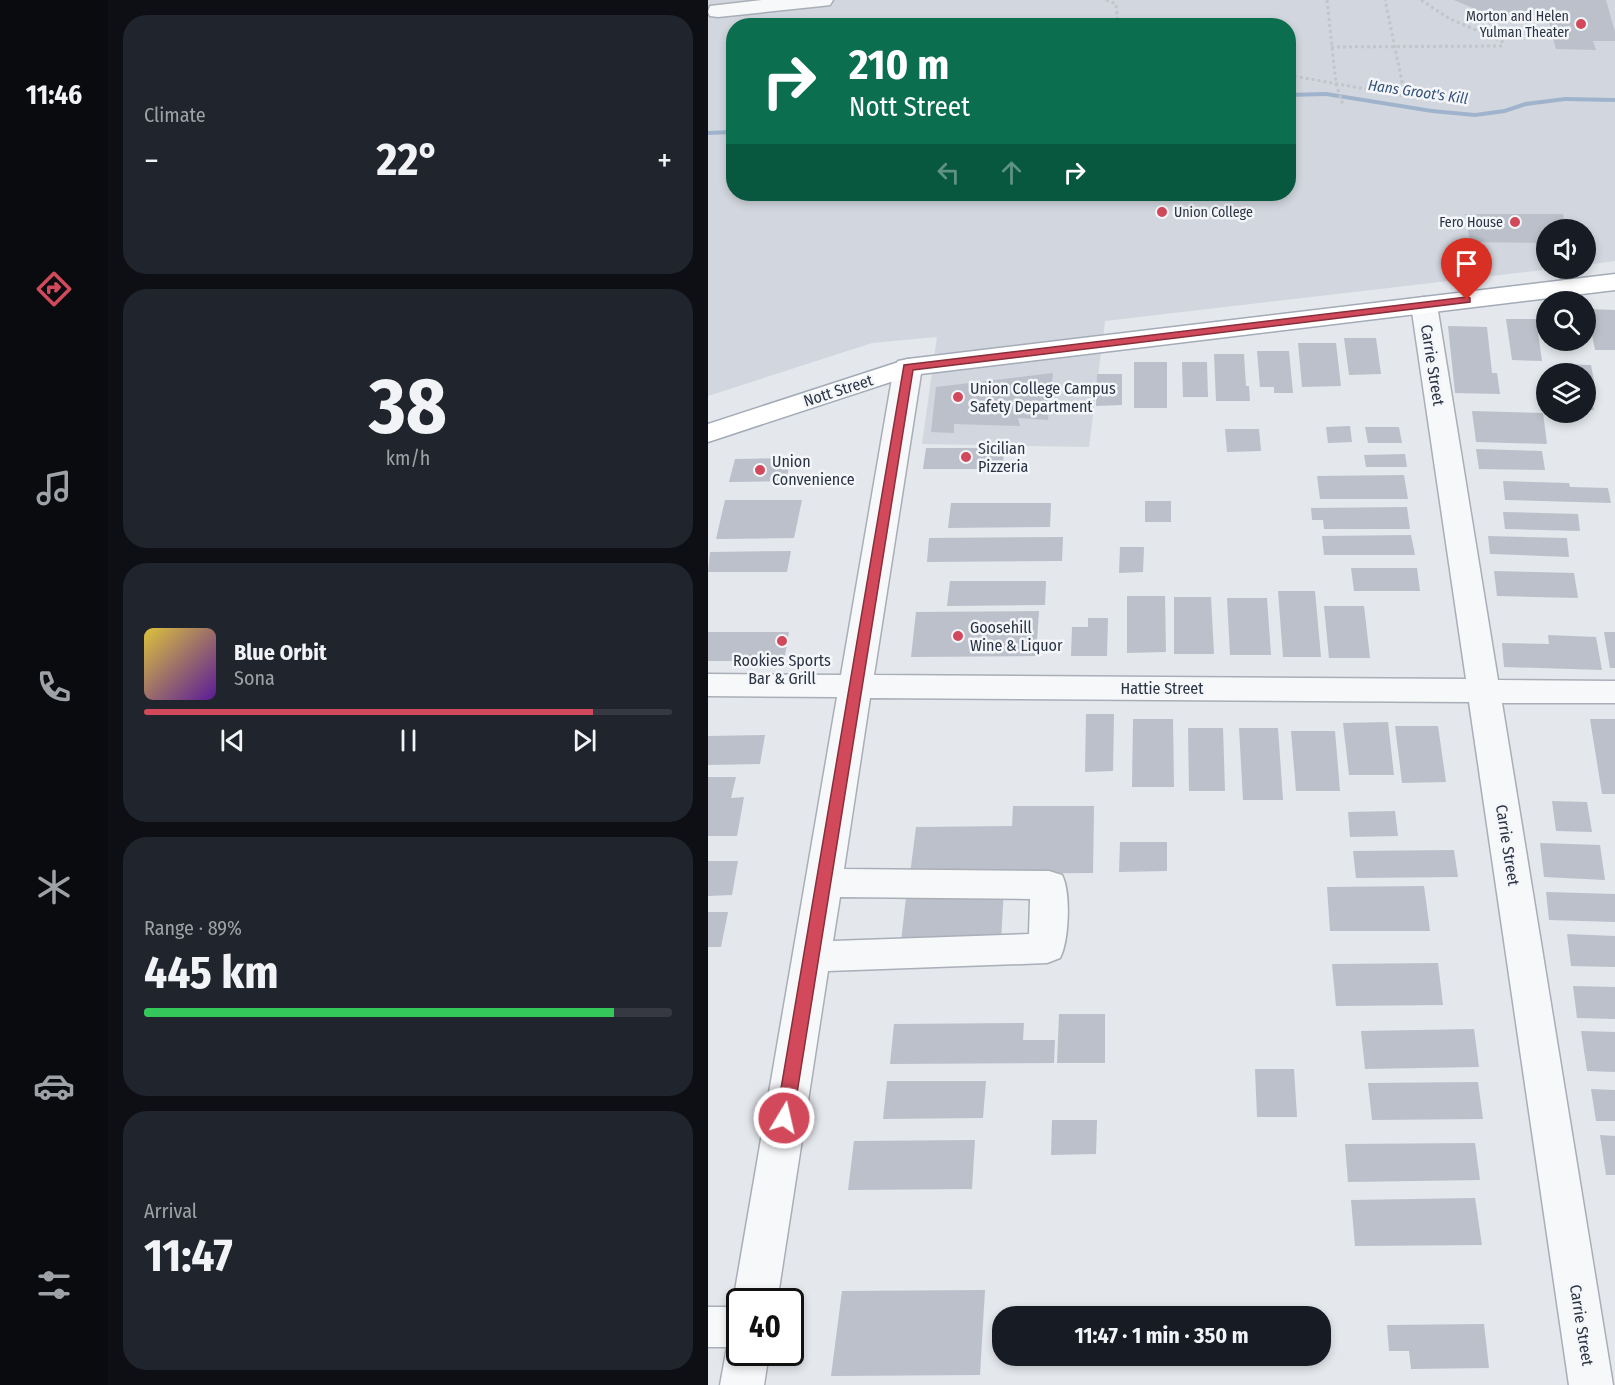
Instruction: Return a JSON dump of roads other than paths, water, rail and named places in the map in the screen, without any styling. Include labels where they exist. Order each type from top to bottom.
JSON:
[{"type":"main road","name":"Nott Street","points":[[708,433],[908,368],[1615,282]]},
{"type":"street","points":[[718,11],[822,0]]},
{"type":"street","name":"Carrie Street","points":[[1424,305],[1592,1385]]},
{"type":"street","points":[[756,1288],[908,368]]},
{"type":"street","name":"Hattie Street","points":[[708,685],[1484,689],[1615,692]]},
{"type":"street","points":[[811,957],[1047,948],[1049,885],[823,883]]},
{"type":"street","points":[[708,1327],[726,1327]]},
{"type":"street","points":[[742,1385],[745,1366]]},
{"type":"waterway","name":"Hans Groot's Kill","points":[[1296,95],[1326,94],[1432,111],[1475,115],[1505,111],[1525,104],[1565,99],[1615,100]]},
{"type":"waterway","name":"Hans Groot's Kill","points":[[708,133],[726,132]]},
{"type":"place","name":"Morton and Helen Yulman Theater","points":[[1581,24]]},
{"type":"place","name":"Union College","points":[[1162,212]]},
{"type":"place","name":"Fero House","points":[[1515,222]]},
{"type":"place","name":"Union College Campus Safety Department","points":[[958,397]]},
{"type":"place","name":"Sicilian Pizzeria","points":[[966,457]]},
{"type":"place","name":"Union Convenience","points":[[760,470]]},
{"type":"place","name":"Goosehill Wine & Liquor","points":[[958,636]]},
{"type":"place","name":"Rookies Sports Bar & Grill","points":[[782,641]]}]
